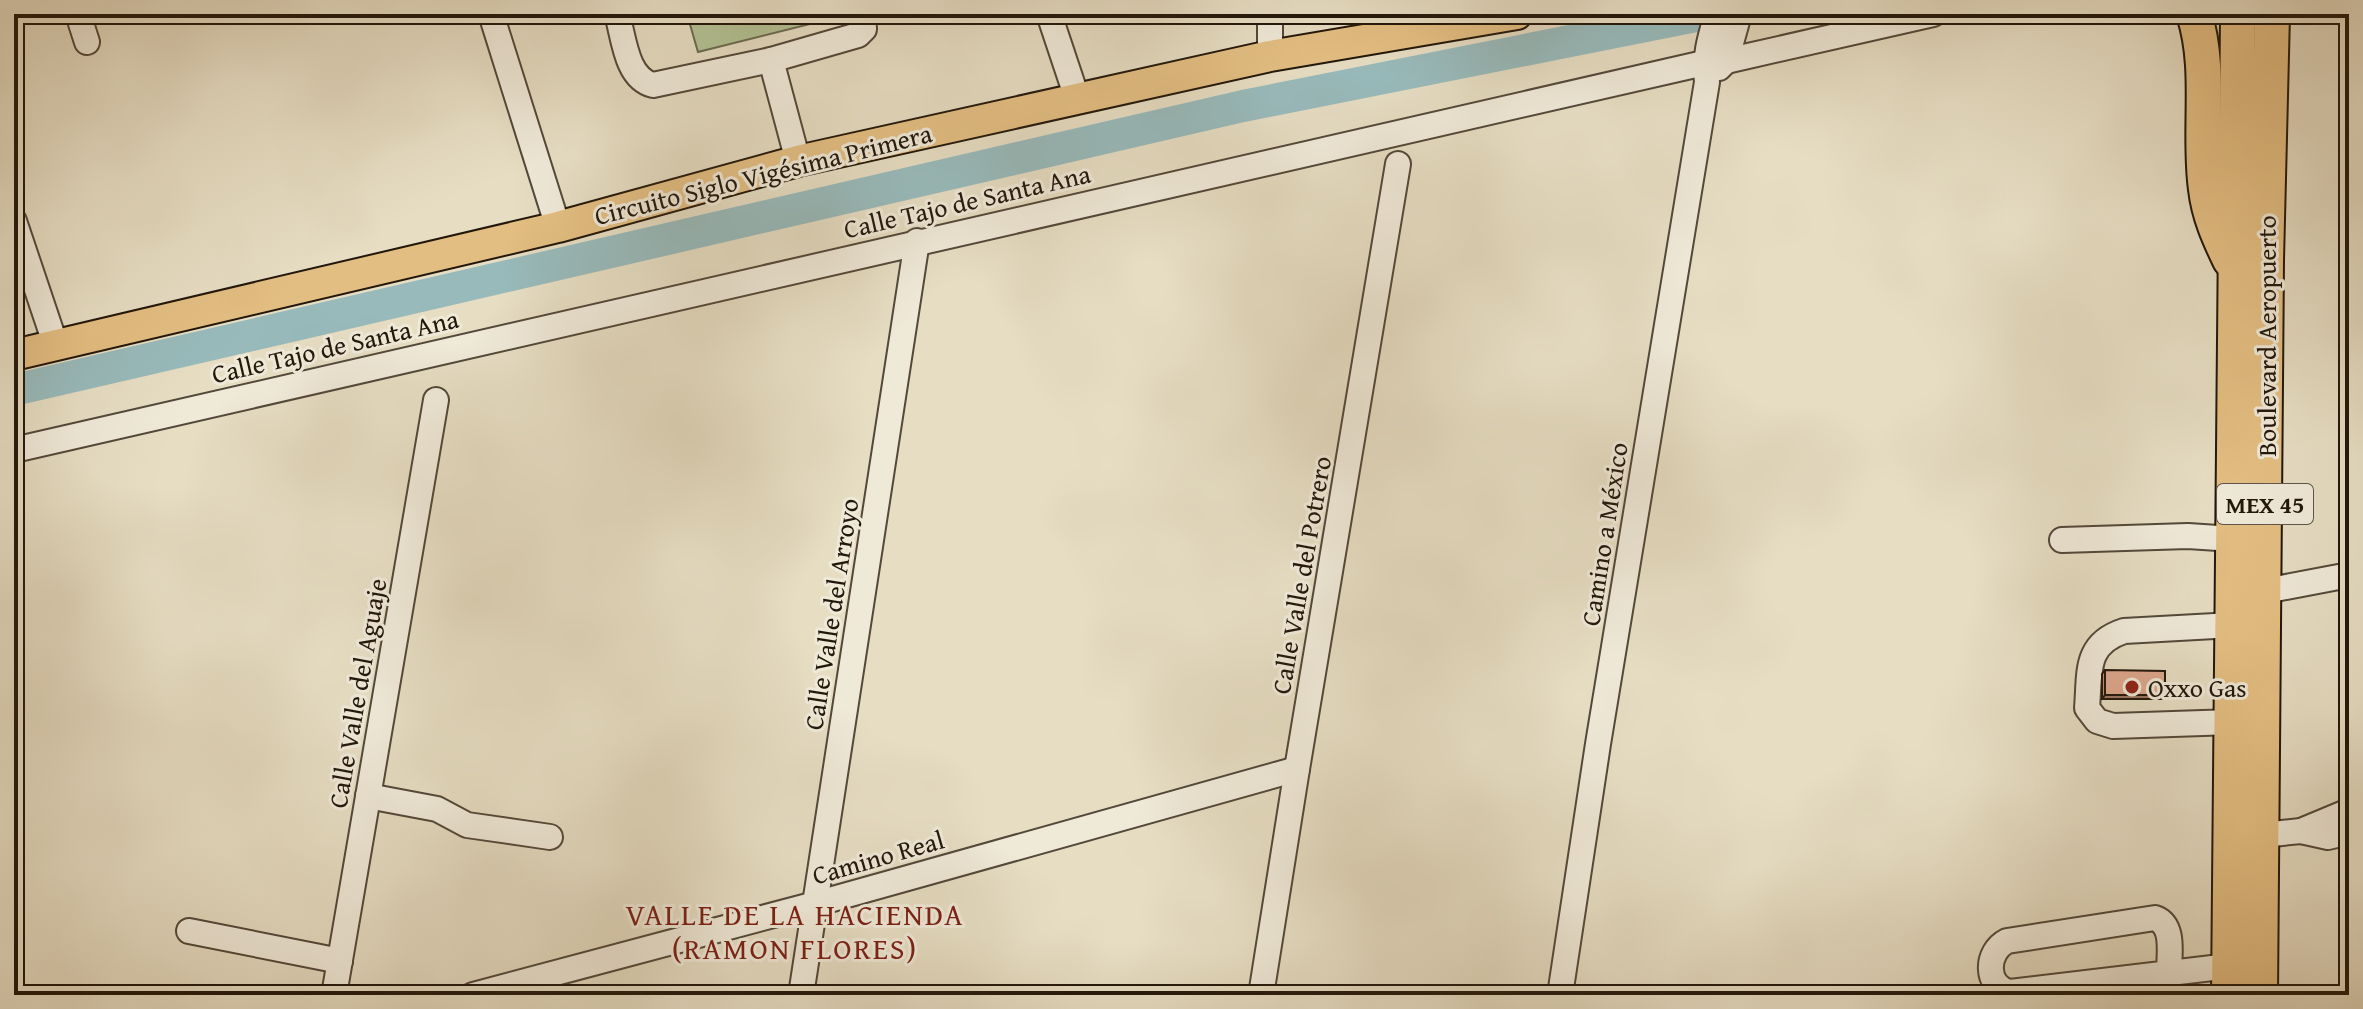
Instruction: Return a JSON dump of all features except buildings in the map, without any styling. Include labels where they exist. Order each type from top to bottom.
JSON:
[{"type":"highway","points":[[2194,14],[2201,50],[2206,189],[2213,223],[2235,272]]},
{"type":"highway","name":"Boulevard Aeropuerto","points":[[2231,987],[2238,14]]},
{"type":"highway","name":"Boulevard Aeropuerto","points":[[2231,987],[2262,835],[2272,14]]},
{"type":"main road","name":"Circuito Siglo Vigésima Primera","points":[[14,355],[558,227],[798,161],[1270,56],[1499,16]]},
{"type":"street","points":[[78,14],[87,42]]},
{"type":"street","points":[[491,14],[558,227]]},
{"type":"street","points":[[617,14],[634,74],[643,82],[653,85],[771,60],[858,35],[864,29],[863,14]]},
{"type":"street","points":[[1049,14],[1077,98]]},
{"type":"street","points":[[1270,14],[1270,56]]},
{"type":"street","points":[[1380,39],[1385,26],[1397,14]]},
{"type":"street","points":[[1715,61],[1717,14]]},
{"type":"street","points":[[1715,61],[1739,14]]},
{"type":"street","name":"Calle Tajo de Santa Ana","points":[[14,450],[444,348],[1933,14]]},
{"type":"street","points":[[2269,112],[2280,96],[2289,14]]},
{"type":"street","points":[[771,60],[798,161]]},
{"type":"street","name":"Camino a México","points":[[1560,995],[1598,744],[1715,61]]},
{"type":"street","name":"Calle Valle del Potrero","points":[[1261,995],[1398,164]]},
{"type":"street","points":[[14,221],[56,346]]},
{"type":"street","name":"Calle Valle del Arroyo","points":[[801,995],[917,241]]},
{"type":"street","name":"Calle Valle del Aguaje","points":[[334,995],[436,400]]},
{"type":"street","points":[[2062,540],[2188,536],[2233,539]]},
{"type":"street","points":[[2265,591],[2349,575]]},
{"type":"street","points":[[2233,625],[2124,631],[2109,636],[2097,646],[2091,660],[2087,708],[2097,721],[2113,726],[2233,722]]},
{"type":"street","name":"Camino Real","points":[[473,995],[815,904],[1297,769]]},
{"type":"street","points":[[368,796],[437,809],[467,825],[550,837]]},
{"type":"street","points":[[2262,835],[2301,831],[2349,811]]},
{"type":"street","points":[[2301,831],[2328,837],[2349,832]]},
{"type":"street","points":[[2169,972],[2167,928],[2155,918],[2007,941],[1995,948],[1991,956],[1994,982],[1999,989],[2010,992],[2169,972],[2231,987]]},
{"type":"street","points":[[189,931],[340,961]]},
{"type":"green space","points":[[687,14],[846,14],[846,15],[698,52]]},
{"type":"waterway","points":[[14,390],[1243,106],[1706,14]]},
{"type":"place","name":"Oxxo Gas","points":[[2132,687]]},
{"type":"district","name":"VALLE DE LA HACIENDA (RAMON FLORES)","points":[[795,931]]}]
